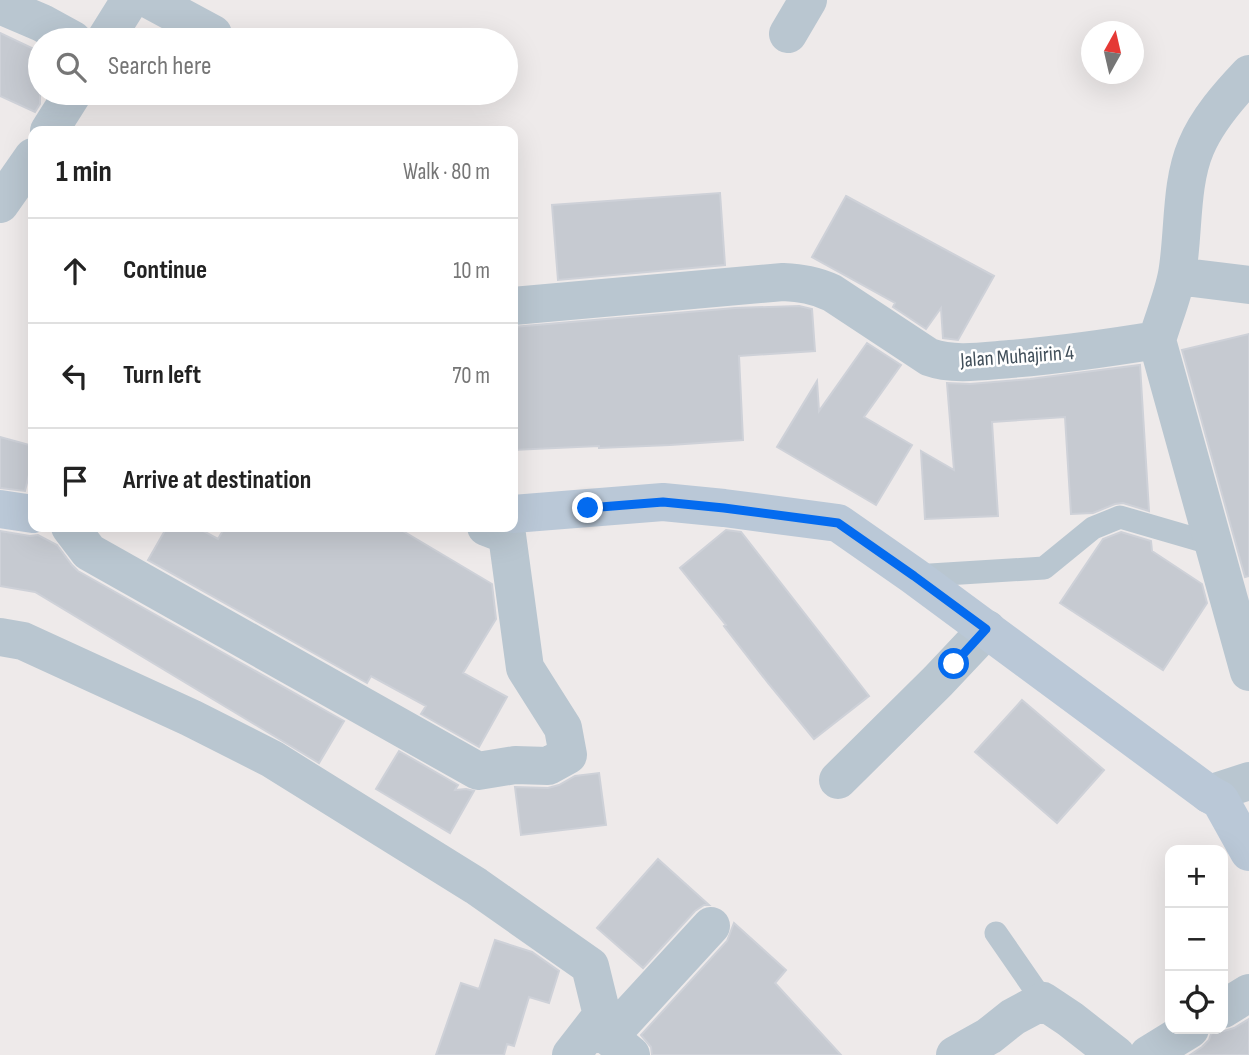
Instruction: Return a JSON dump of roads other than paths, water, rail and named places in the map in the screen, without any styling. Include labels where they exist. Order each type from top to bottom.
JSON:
[{"type":"street","points":[[112,28],[130,0]]},
{"type":"street","points":[[150,0],[202,28]]},
{"type":"street","points":[[788,34],[808,0]]},
{"type":"street","points":[[0,5],[51,28]]},
{"type":"street","points":[[1249,74],[1205,129],[1195,148],[1188,177],[1177,276],[1157,340],[1249,672]]},
{"type":"street","points":[[52,126],[65,105]]},
{"type":"street","points":[[0,204],[28,168]]},
{"type":"street","points":[[1177,276],[1249,285]]},
{"type":"street","name":"Jalan Muhajirin 4","points":[[518,306],[803,282],[832,293],[929,357],[939,360],[980,361],[1064,354],[1157,340]]},
{"type":"street","points":[[518,524],[663,502],[838,523],[1220,800],[1249,852]]},
{"type":"street","points":[[0,509],[28,513]]},
{"type":"street","points":[[74,532],[89,552],[478,771],[515,765],[548,766],[568,755],[563,728],[525,668],[503,532]]},
{"type":"street","points":[[838,780],[938,681],[986,629]]},
{"type":"street","points":[[0,637],[23,642],[191,718],[272,759],[476,887],[590,966],[614,1036]]},
{"type":"street","points":[[1209,794],[1249,781]]},
{"type":"street","points":[[571,1055],[614,1036],[711,926]]},
{"type":"street","points":[[1228,1006],[1249,993]]},
{"type":"street","points":[[955,1055],[1043,1001],[1116,1055]]},
{"type":"street","points":[[1148,1055],[1182,1034]]},
{"type":"lane","points":[[914,576],[1044,568],[1093,528],[1120,517],[1213,544]]},
{"type":"lane","points":[[996,933],[1043,1001]]}]
